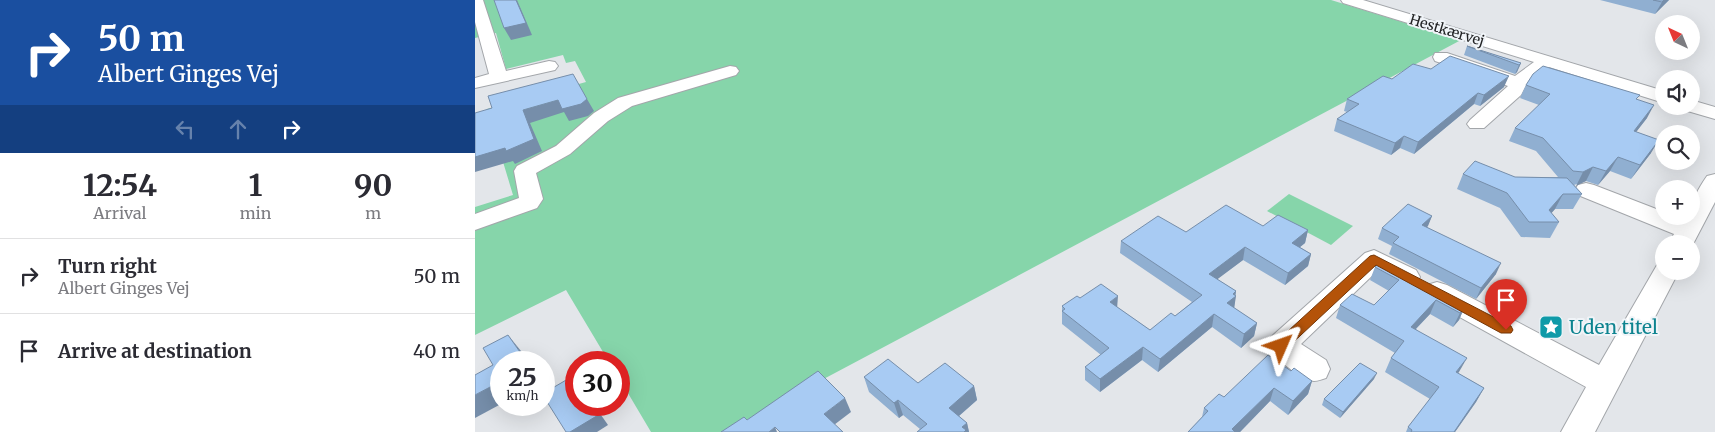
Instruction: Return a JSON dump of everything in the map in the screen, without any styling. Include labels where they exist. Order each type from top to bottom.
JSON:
[{"type":"street","name":"Hestkærvej","points":[[1362,2],[1655,94]]},
{"type":"street","points":[[477,9],[480,31],[499,77]]},
{"type":"street","name":"Hestkærvej","points":[[1441,57],[1517,83]]},
{"type":"street","points":[[1477,124],[1515,91],[1517,83],[1546,61]]},
{"type":"street","points":[[475,83],[549,66]]},
{"type":"street","points":[[475,222],[529,203],[531,199],[525,174],[527,169],[563,150],[616,106],[657,91],[730,71]]},
{"type":"street","points":[[1700,109],[1715,113]]},
{"type":"street","points":[[1685,235],[1715,182]]},
{"type":"street","points":[[1586,190],[1680,235]]},
{"type":"street","points":[[1315,369],[1281,346],[1374,259],[1605,382]]},
{"type":"street","points":[[1579,432],[1661,280]]},
{"type":"green space","points":[[475,0],[1331,0],[1461,40],[724,432],[651,432],[630,397],[630,351],[602,351],[566,290],[475,335],[475,207],[513,195],[487,109],[586,82],[575,61],[566,63],[563,55],[506,69],[496,33],[475,38]]},
{"type":"green space","points":[[1289,194],[1353,226],[1331,245],[1267,211]]},
{"type":"building","points":[[494,0],[516,0],[526,23],[504,28]]},
{"type":"building","points":[[1467,46],[1521,63],[1519,65]]},
{"type":"building","points":[[1450,56],[1509,76],[1484,95],[1478,93],[1418,142],[1404,136],[1395,143],[1337,119],[1359,104],[1347,99],[1383,76],[1392,79],[1413,64],[1431,69]]},
{"type":"building","points":[[1543,66],[1640,95],[1636,99],[1654,105],[1634,131],[1655,139],[1655,145],[1640,165],[1618,157],[1606,171],[1593,167],[1583,172],[1573,171],[1543,138],[1515,128],[1550,94],[1526,85],[1533,74]]},
{"type":"building","points":[[573,74],[587,99],[581,104],[562,109],[558,100],[523,110],[534,139],[506,151],[505,148],[475,157],[475,113],[492,108],[488,96]]},
{"type":"building","points":[[1475,161],[1515,177],[1567,178],[1582,194],[1563,194],[1549,210],[1559,222],[1529,222],[1507,193],[1463,174]]},
{"type":"building","points":[[1408,204],[1432,216],[1422,225],[1501,263],[1481,288],[1393,243],[1399,237],[1382,228]]},
{"type":"building","points":[[1226,205],[1263,226],[1278,215],[1308,230],[1292,243],[1311,254],[1288,273],[1245,247],[1209,274],[1236,291],[1233,294],[1236,296],[1227,303],[1257,323],[1244,334],[1214,314],[1160,359],[1143,347],[1100,379],[1085,367],[1109,348],[1062,311],[1065,309],[1062,306],[1077,296],[1080,298],[1101,284],[1118,296],[1110,302],[1150,330],[1171,313],[1175,316],[1202,295],[1121,241],[1158,216],[1186,232]]},
{"type":"building","points":[[1381,261],[1465,306],[1460,313],[1436,300],[1411,327],[1467,358],[1456,372],[1484,388],[1454,432],[1411,432],[1412,430],[1408,427],[1439,387],[1391,358],[1404,341],[1340,305],[1352,294],[1374,305],[1399,280],[1375,267]]},
{"type":"building","points":[[508,335],[519,351],[490,351],[490,360],[483,348]]},
{"type":"building","points":[[1268,355],[1291,371],[1294,368],[1312,381],[1293,401],[1274,388],[1232,429],[1235,432],[1188,432],[1208,411],[1204,408],[1219,394],[1224,397]]},
{"type":"building","points":[[888,359],[918,383],[945,363],[974,386],[949,408],[967,423],[962,427],[966,430],[964,432],[917,432],[927,424],[898,400],[894,403],[864,377]]},
{"type":"building","points":[[1360,363],[1377,373],[1343,412],[1324,399]]},
{"type":"building","points":[[490,367],[490,387],[475,395],[475,375]]},
{"type":"building","points":[[818,371],[845,398],[824,414],[843,432],[780,432],[775,427],[769,432],[721,432],[744,417],[747,420]]},
{"type":"building","points":[[565,381],[565,416],[597,416],[570,432],[566,432],[555,414],[555,387]]},
{"type":"place","name":"Uden titel","points":[[1551,327]]},
{"type":"route","points":[[1281,346],[1374,259],[1506,330]]}]
